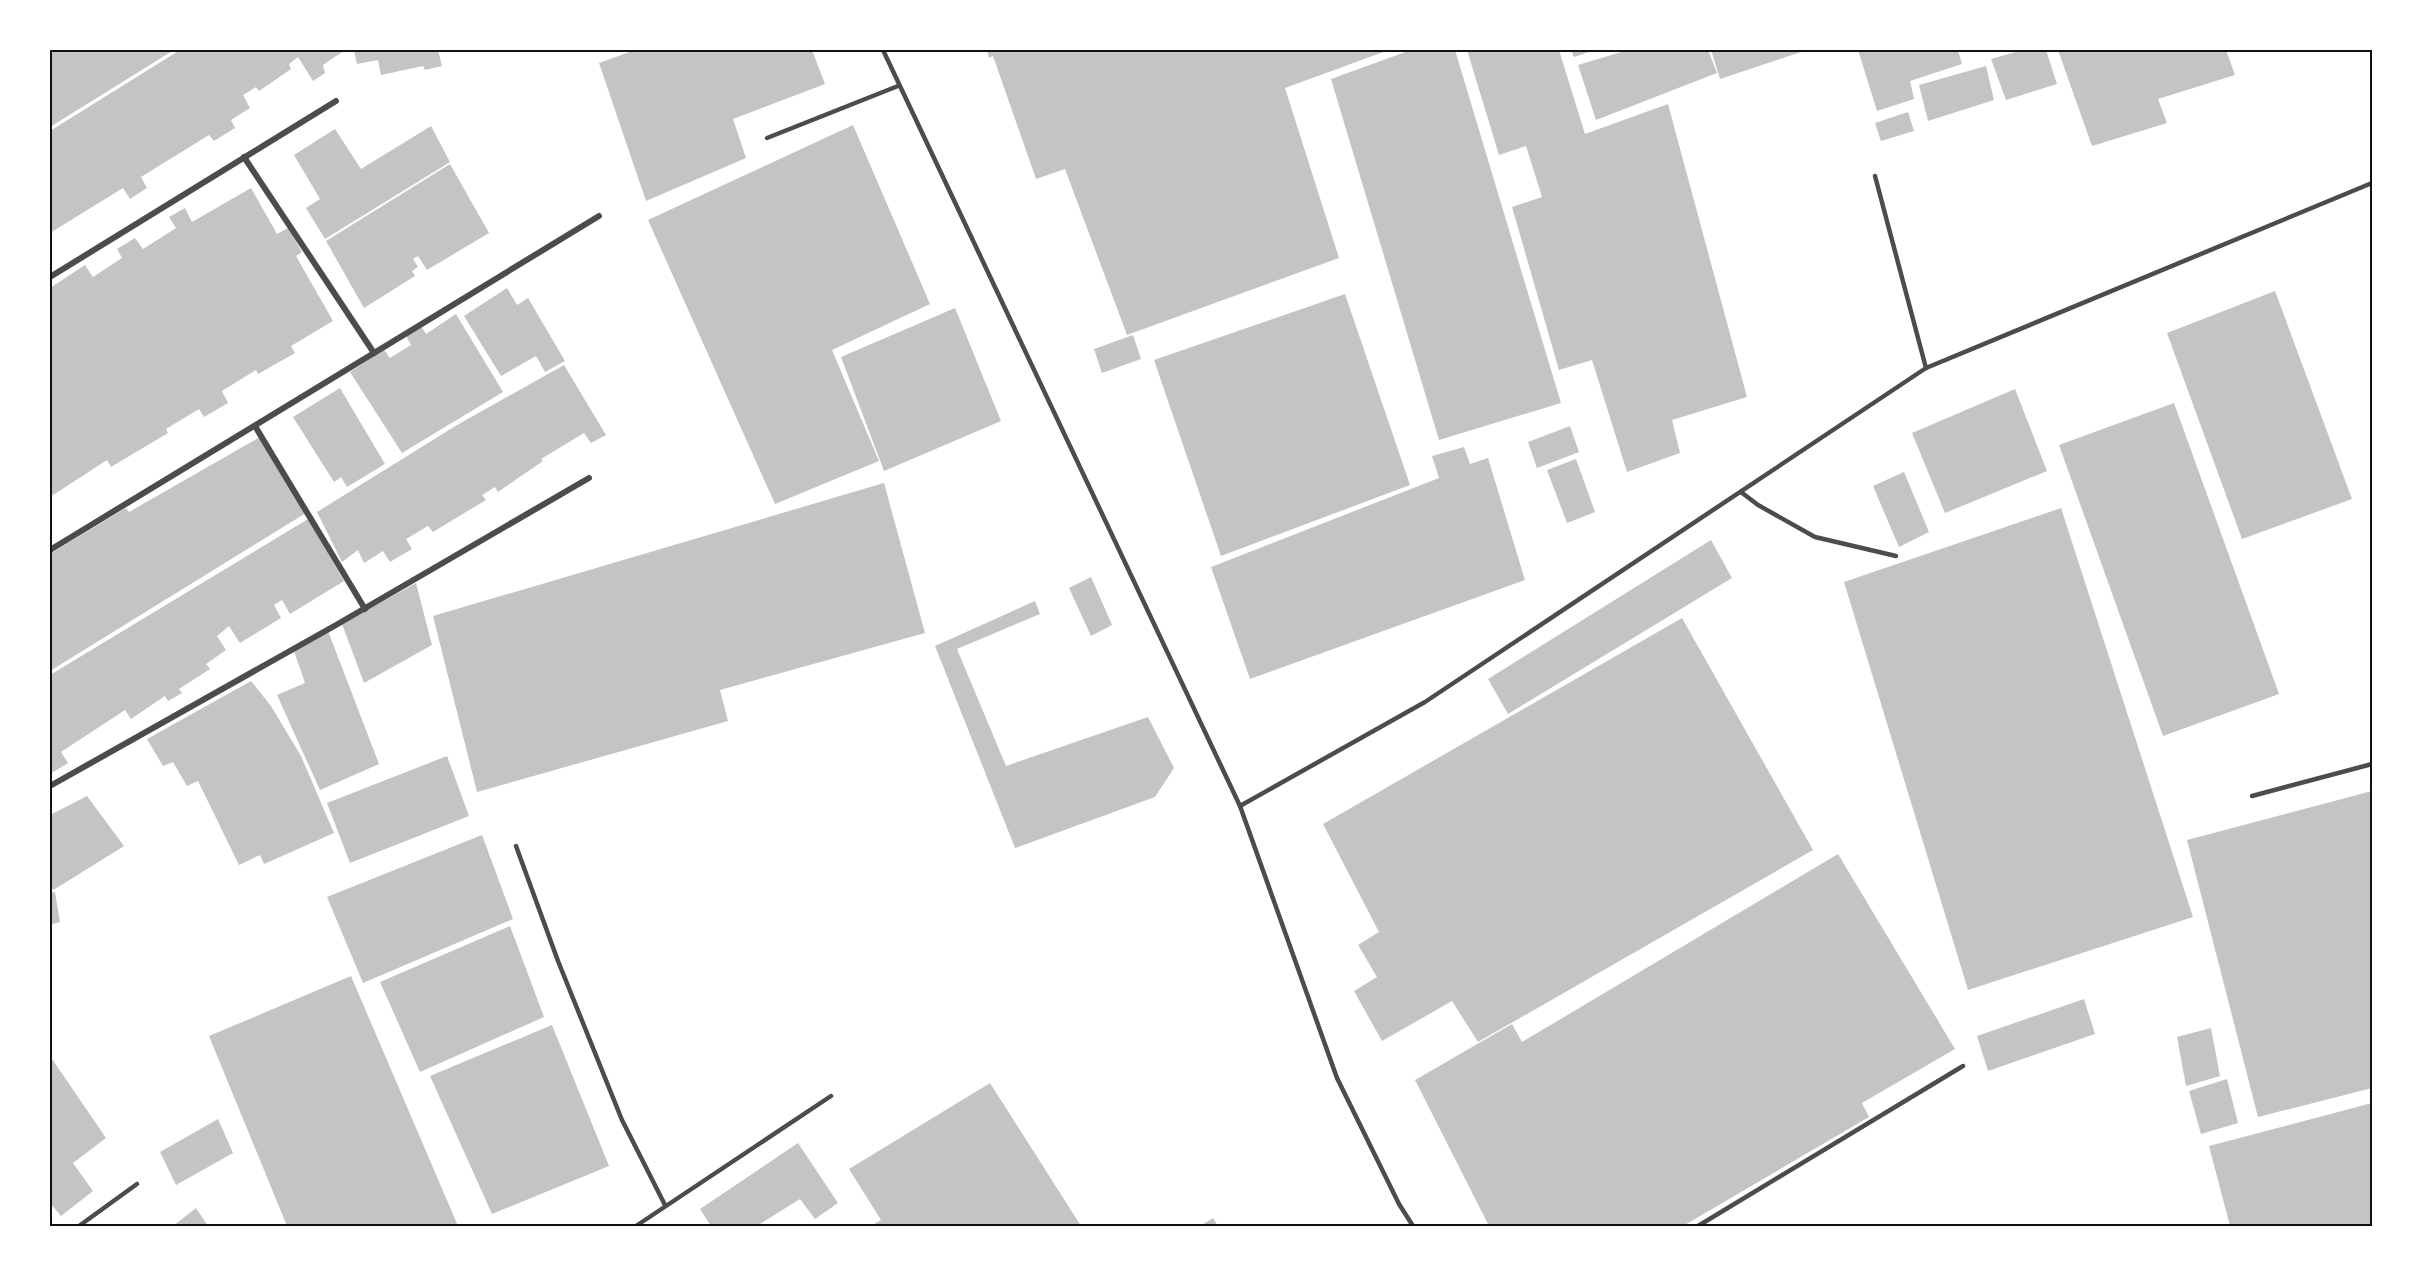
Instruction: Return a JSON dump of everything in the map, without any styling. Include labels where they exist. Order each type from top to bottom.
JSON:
[{"type":"street","points":[[50,277],[336,101]]},
{"type":"street","points":[[244,157],[374,353]]},
{"type":"street","points":[[50,550],[600,216]]},
{"type":"street","points":[[255,426],[365,609]]},
{"type":"street","points":[[50,786],[365,609],[589,478]]},
{"type":"lane","points":[[883,50],[898,86],[1240,806],[1337,1078],[1399,1204],[1413,1227]]},
{"type":"lane","points":[[767,138],[898,86]]},
{"type":"lane","points":[[1875,176],[1926,368]]},
{"type":"lane","points":[[1240,806],[1425,702],[1926,368],[2373,183]]},
{"type":"lane","points":[[1741,492],[1758,505],[1815,537],[1896,556]]},
{"type":"lane","points":[[2252,796],[2373,764]]},
{"type":"lane","points":[[516,846],[558,961],[622,1120],[665,1205]]},
{"type":"lane","points":[[1698,1227],[1963,1066]]},
{"type":"lane","points":[[636,1227],[665,1205],[831,1096]]},
{"type":"lane","points":[[79,1227],[137,1184]]},
{"type":"building","points":[[50,50],[174,50],[50,127]]},
{"type":"building","points":[[180,50],[345,50],[323,65],[325,73],[313,81],[298,57],[289,64],[291,69],[259,91],[256,87],[243,95],[250,108],[231,120],[235,128],[214,141],[209,135],[141,177],[147,188],[130,199],[123,188],[50,233],[50,131]]},
{"type":"building","points":[[354,50],[438,50],[442,66],[425,70],[423,66],[381,75],[378,60],[357,64]]},
{"type":"building","points":[[635,50],[812,50],[825,84],[733,119],[746,158],[646,201],[599,63]]},
{"type":"building","points":[[987,50],[1389,50],[1285,88],[1339,258],[1127,335],[1065,169],[1036,179],[993,56],[989,58]]},
{"type":"building","points":[[1411,50],[1455,50],[1561,403],[1439,440],[1331,79]]},
{"type":"building","points":[[1467,50],[1559,50],[1585,134],[1668,104],[1747,397],[1672,420],[1680,453],[1627,472],[1592,360],[1559,370],[1512,207],[1542,197],[1526,146],[1499,155]]},
{"type":"building","points":[[1571,50],[1595,50],[1574,57]]},
{"type":"building","points":[[1628,50],[1708,50],[1717,73],[1596,120],[1578,65]]},
{"type":"building","points":[[1711,50],[1807,50],[1720,79]]},
{"type":"building","points":[[1858,50],[1958,50],[1962,64],[1910,81],[1914,99],[1877,111]]},
{"type":"building","points":[[2023,50],[2046,50],[2057,84],[2006,100],[1991,59]]},
{"type":"building","points":[[2058,50],[2226,50],[2235,75],[2158,99],[2167,123],[2092,146]]},
{"type":"building","points":[[1986,66],[1994,100],[1928,121],[1919,85]]},
{"type":"building","points":[[1908,112],[1914,131],[1881,141],[1875,123]]},
{"type":"building","points":[[853,125],[930,304],[832,350],[879,461],[775,504],[648,220]]},
{"type":"building","points":[[431,126],[450,162],[325,239],[306,208],[320,199],[294,155],[335,129],[361,169]]},
{"type":"building","points":[[450,164],[489,233],[427,270],[418,256],[413,259],[418,267],[412,271],[415,276],[364,308],[326,241]]},
{"type":"building","points":[[251,188],[277,234],[288,228],[302,252],[296,256],[333,321],[291,346],[295,353],[258,374],[256,370],[222,391],[228,403],[204,417],[199,409],[166,429],[168,433],[111,467],[107,460],[50,497],[50,288],[85,265],[93,277],[122,258],[117,249],[135,238],[143,249],[176,228],[169,217],[185,208],[192,222]]},
{"type":"building","points":[[507,288],[517,305],[528,298],[565,361],[545,372],[536,356],[501,376],[464,316]]},
{"type":"building","points":[[2275,291],[2352,499],[2242,539],[2167,333]]},
{"type":"building","points":[[1345,294],[1410,485],[1221,556],[1154,360]]},
{"type":"building","points":[[955,308],[1001,421],[884,471],[841,357]]},
{"type":"building","points":[[456,314],[503,392],[402,453],[350,372],[384,350],[390,358],[411,345],[406,336],[421,326],[426,334]]},
{"type":"building","points":[[1133,335],[1141,359],[1102,373],[1094,349]]},
{"type":"building","points":[[564,365],[606,435],[591,443],[584,433],[541,459],[543,461],[498,492],[495,487],[482,495],[486,500],[433,532],[428,526],[406,539],[412,549],[390,562],[383,551],[364,563],[358,550],[342,562],[317,512],[457,425]]},
{"type":"building","points":[[340,388],[385,464],[347,487],[341,477],[334,482],[293,417]]},
{"type":"building","points":[[2015,389],[2047,471],[1945,513],[1912,433]]},
{"type":"building","points":[[2174,403],[2279,694],[2163,736],[2059,445]]},
{"type":"building","points":[[1570,426],[1579,452],[1537,468],[1528,442]]},
{"type":"building","points":[[260,437],[306,513],[50,671],[50,554],[126,508],[129,512]]},
{"type":"building","points":[[1464,447],[1470,464],[1488,458],[1525,580],[1250,679],[1211,567],[1439,478],[1432,456]]},
{"type":"building","points":[[1576,459],[1595,512],[1567,523],[1547,470]]},
{"type":"building","points":[[1904,472],[1929,532],[1899,547],[1873,486]]},
{"type":"building","points":[[884,483],[925,633],[720,690],[728,721],[477,792],[433,616]]},
{"type":"building","points":[[2061,508],[2193,917],[1968,990],[1844,582]]},
{"type":"building","points":[[308,519],[344,581],[290,614],[282,600],[274,605],[281,618],[240,643],[229,626],[217,636],[226,650],[206,664],[210,669],[179,689],[182,693],[168,701],[165,696],[131,719],[125,710],[61,752],[68,763],[50,774],[50,675]]},
{"type":"building","points":[[1711,540],[1732,578],[1508,714],[1488,679]]},
{"type":"building","points":[[1091,577],[1112,625],[1091,636],[1069,588]]},
{"type":"building","points":[[416,583],[432,645],[364,683],[342,624]]},
{"type":"building","points":[[1035,601],[1040,614],[957,649],[1006,766],[1148,717],[1174,768],[1155,797],[1015,848],[935,646]]},
{"type":"building","points":[[1682,618],[1813,850],[1478,1042],[1452,1001],[1382,1041],[1354,991],[1377,977],[1358,945],[1379,932],[1323,824]]},
{"type":"building","points":[[328,631],[379,764],[320,790],[277,695],[305,683],[294,651]]},
{"type":"building","points":[[251,681],[271,706],[301,756],[334,833],[264,864],[260,855],[239,865],[198,781],[187,786],[173,762],[163,766],[147,739]]},
{"type":"building","points":[[447,756],[469,816],[350,863],[327,803]]},
{"type":"building","points":[[2372,791],[2372,1088],[2258,1117],[2187,840]]},
{"type":"building","points":[[87,796],[124,846],[50,890],[50,815]]},
{"type":"building","points":[[482,835],[513,919],[363,983],[327,897]]},
{"type":"building","points":[[1838,854],[1955,1049],[1862,1103],[1869,1117],[1683,1226],[1489,1226],[1415,1080],[1512,1024],[1522,1042]]},
{"type":"building","points":[[55,892],[60,922],[50,925],[50,893]]},
{"type":"building","points":[[510,926],[544,1017],[420,1072],[380,982]]},
{"type":"building","points":[[351,976],[458,1226],[287,1226],[209,1036]]},
{"type":"building","points":[[2084,999],[2095,1034],[1988,1071],[1977,1036]]},
{"type":"building","points":[[552,1025],[609,1166],[492,1214],[430,1076]]},
{"type":"building","points":[[2211,1028],[2220,1076],[2186,1086],[2177,1037]]},
{"type":"building","points":[[50,1056],[106,1138],[73,1163],[93,1191],[61,1216],[50,1203]]},
{"type":"building","points":[[2227,1079],[2238,1123],[2201,1134],[2189,1091]]},
{"type":"building","points":[[990,1083],[1081,1226],[871,1226],[881,1220],[849,1169]]},
{"type":"building","points":[[2372,1103],[2372,1226],[2230,1226],[2209,1146]]},
{"type":"building","points":[[218,1119],[233,1153],[176,1185],[160,1152]]},
{"type":"building","points":[[798,1143],[838,1203],[815,1219],[800,1199],[757,1226],[711,1226],[700,1209]]},
{"type":"building","points":[[196,1208],[208,1226],[173,1226]]},
{"type":"building","points":[[1213,1218],[1218,1226],[1200,1226]]}]
